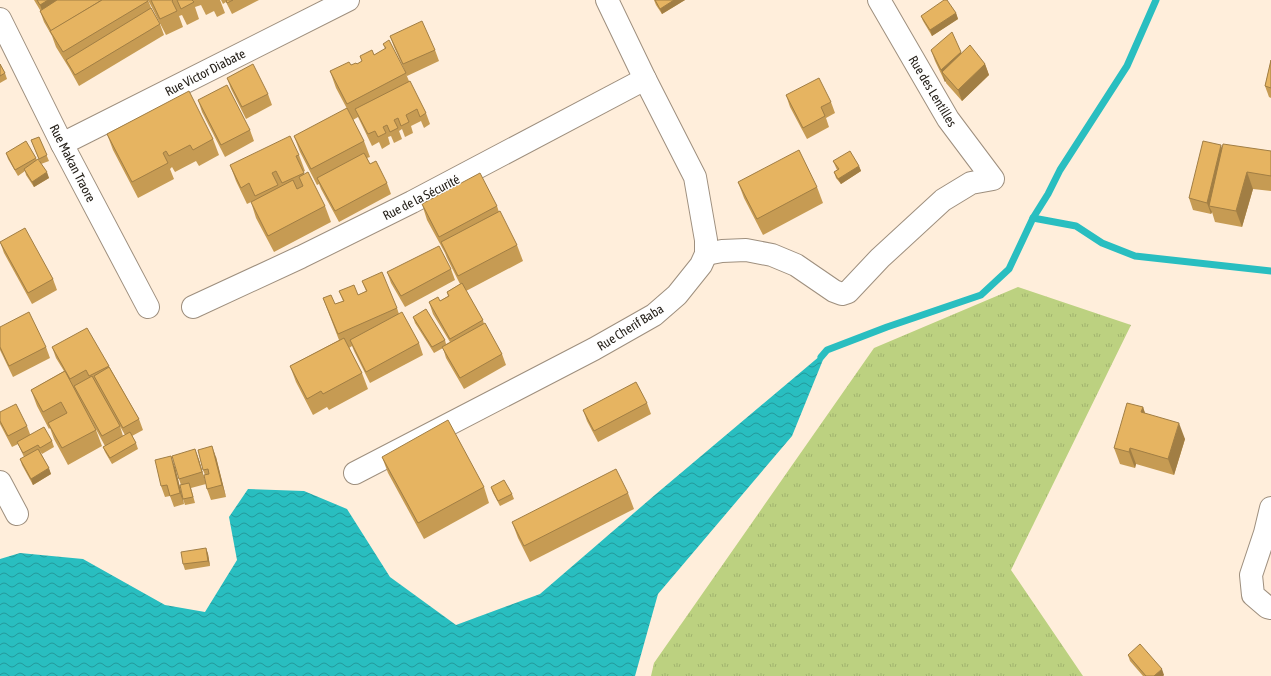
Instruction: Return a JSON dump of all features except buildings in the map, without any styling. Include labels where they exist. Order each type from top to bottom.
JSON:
[{"type":"street","name":"Rue Victor Diabate","points":[[62,144],[348,0]]},
{"type":"street","points":[[607,0],[695,177],[706,240],[706,254]]},
{"type":"street","name":"Rue des Lentilles","points":[[706,254],[722,251],[746,250],[772,255],[796,264],[834,291],[842,294],[848,292],[880,258],[943,200],[971,183],[993,179],[948,119],[879,0]]},
{"type":"street","name":"Rue Makan Traore","points":[[0,19],[62,144],[148,307]]},
{"type":"street","name":"Rue de la Sécurité","points":[[193,306],[301,257],[412,202],[645,79]]},
{"type":"street","name":"Rue Cherif Baba","points":[[355,473],[594,349],[654,315],[677,295],[701,265],[706,254]]},
{"type":"street","points":[[0,482],[17,514]]},
{"type":"street","points":[[1271,508],[1265,533],[1251,575],[1253,594],[1267,607],[1271,608]]},
{"type":"green space","points":[[1018,287],[1131,325],[1011,570],[1083,676],[651,676],[654,663],[874,348]]},
{"type":"water","points":[[827,350],[792,436],[658,594],[635,676],[0,676],[0,559],[20,553],[83,559],[165,605],[205,612],[237,560],[229,517],[248,489],[304,491],[347,509],[390,577],[456,625],[540,594]]},
{"type":"waterway","points":[[821,357],[827,350],[887,327],[981,295],[1009,269],[1033,218],[1048,194],[1060,170],[1127,66],[1156,0]]},
{"type":"waterway","points":[[1033,218],[1076,226],[1102,243],[1135,256],[1271,271]]}]
